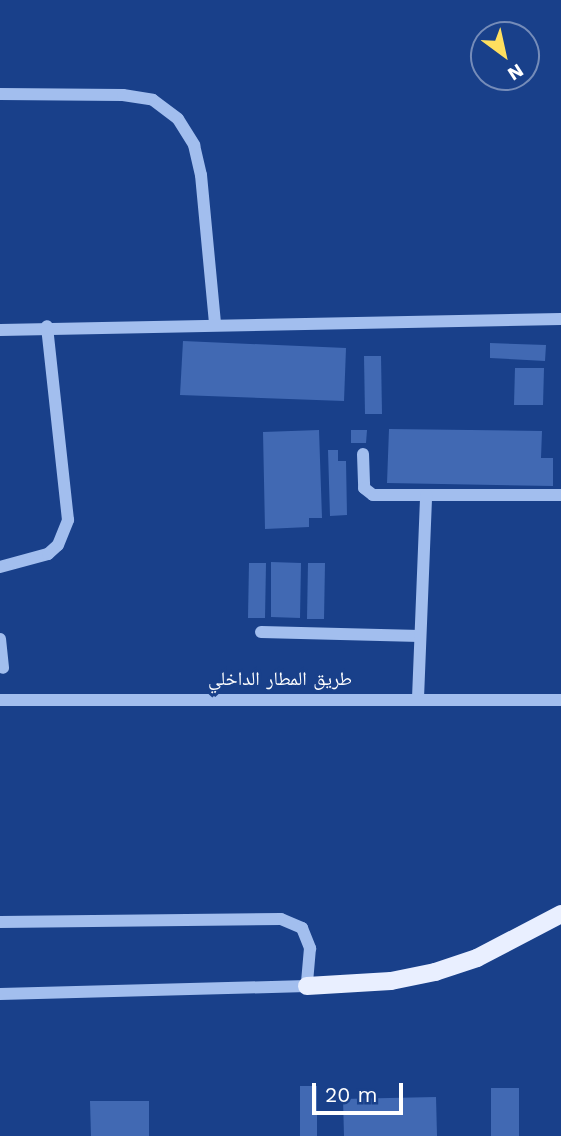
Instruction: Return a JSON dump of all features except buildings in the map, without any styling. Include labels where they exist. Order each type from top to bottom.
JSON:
[{"type":"main road","points":[[307,986],[391,981],[435,971],[477,958],[561,914]]},
{"type":"street","points":[[0,94],[123,95],[153,100],[178,120],[194,145],[201,175],[215,324]]},
{"type":"street","points":[[0,330],[47,326],[561,319]]},
{"type":"street","points":[[0,567],[48,554],[58,545],[68,520],[47,326]]},
{"type":"street","points":[[363,454],[368,492],[561,495]]},
{"type":"street","points":[[418,698],[426,495]]},
{"type":"street","points":[[261,632],[420,636]]},
{"type":"street","points":[[0,639],[4,668]]},
{"type":"street","name":"طريق المطار الداخلي","points":[[0,700],[561,700]]},
{"type":"street","points":[[0,922],[281,919],[302,928],[308,937],[307,986],[0,994]]}]
